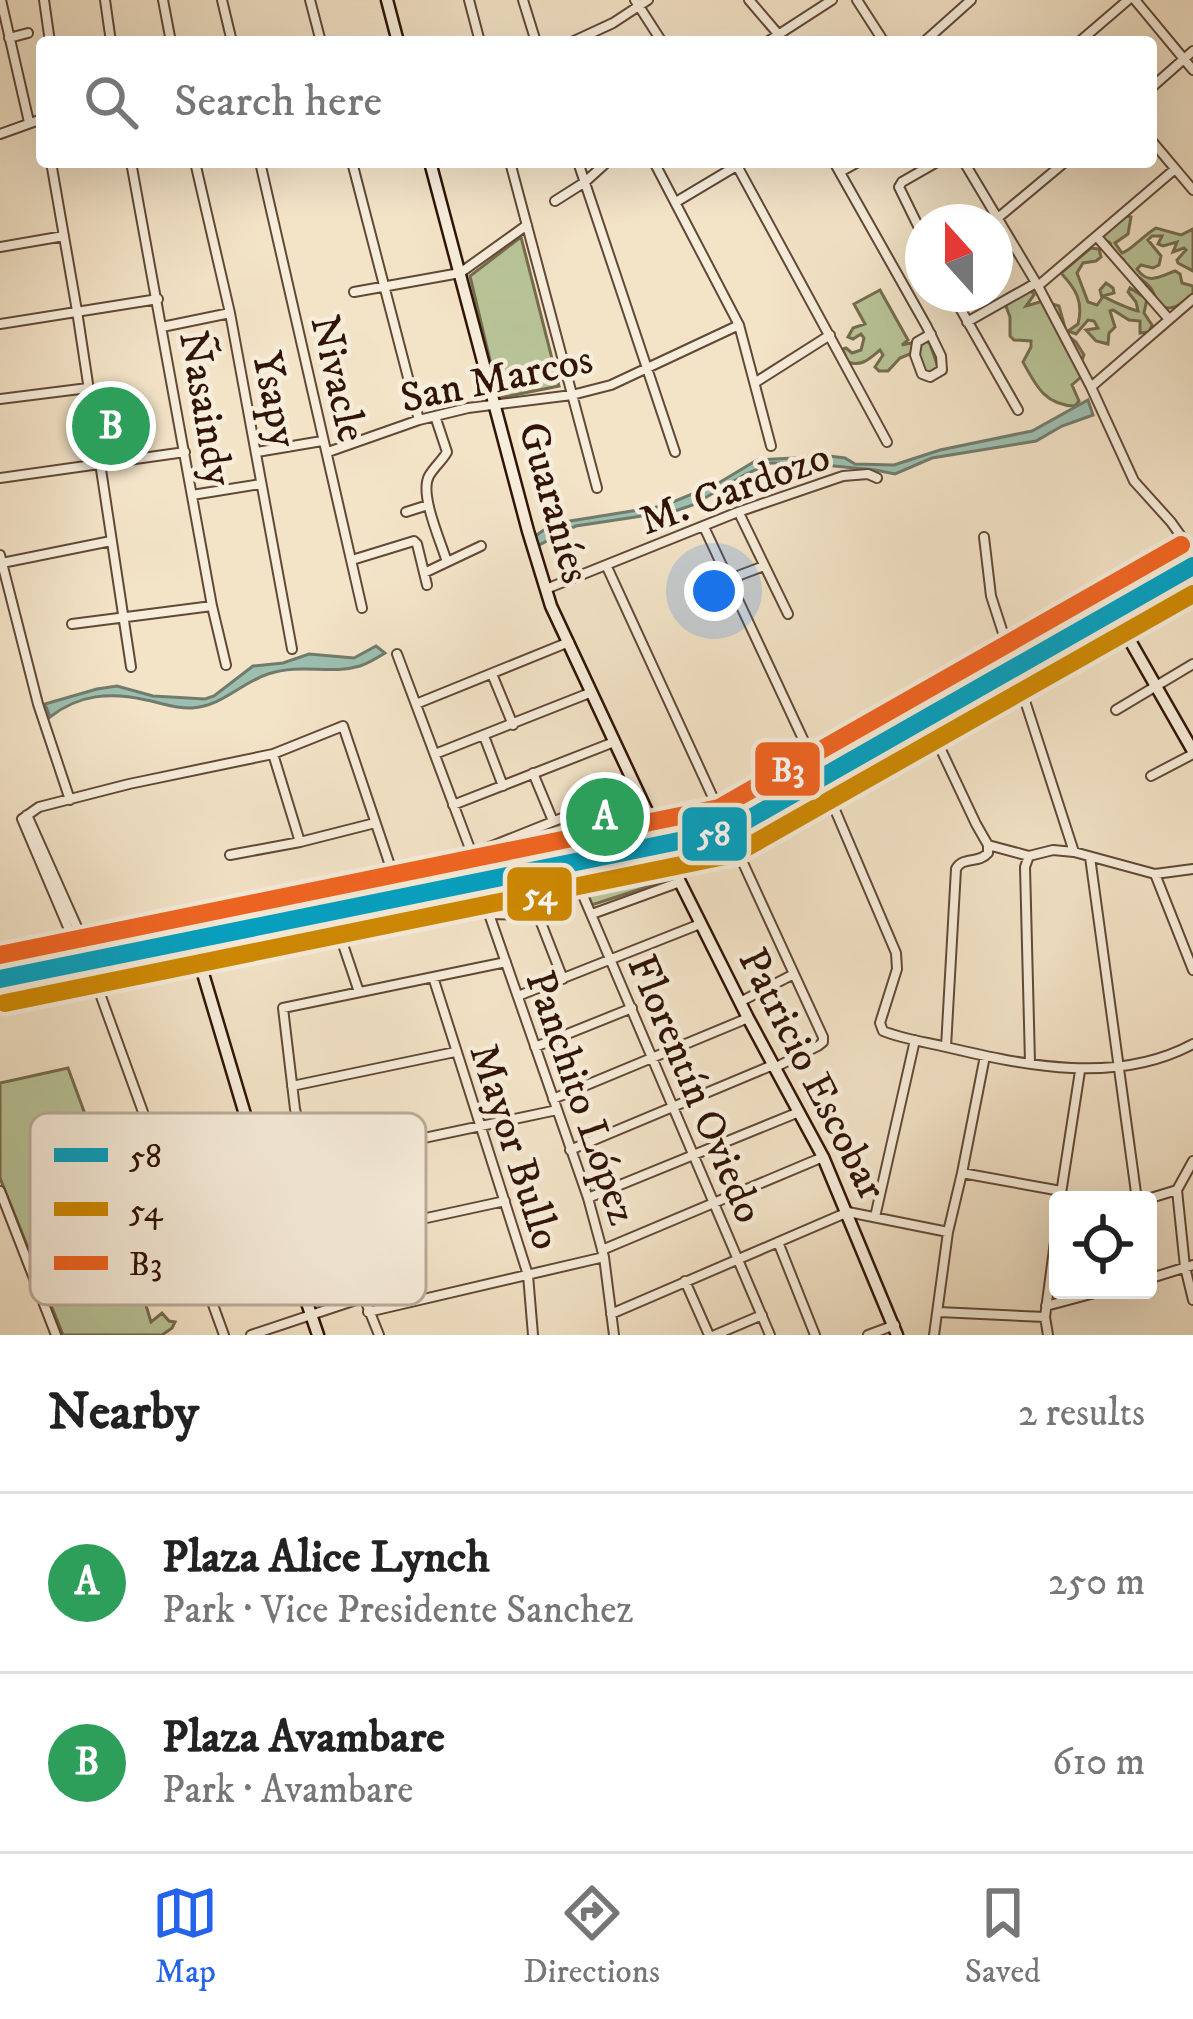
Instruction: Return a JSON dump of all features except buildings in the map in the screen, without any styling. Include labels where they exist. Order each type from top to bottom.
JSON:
[{"type":"main road","points":[[0,983],[88,960],[194,944],[729,833],[1193,569]]},
{"type":"street","points":[[1,0],[28,122]]},
{"type":"street","points":[[44,0],[49,36]]},
{"type":"street","points":[[105,0],[110,36]]},
{"type":"street","points":[[164,0],[170,36]]},
{"type":"street","points":[[222,0],[231,36]]},
{"type":"street","points":[[310,0],[319,36]]},
{"type":"street","points":[[387,0],[396,36]]},
{"type":"street","points":[[469,0],[478,36]]},
{"type":"street","points":[[523,0],[534,36]]},
{"type":"street","points":[[749,0],[779,35],[832,0]]},
{"type":"street","points":[[857,0],[880,36]]},
{"type":"street","points":[[930,36],[971,0]]},
{"type":"street","points":[[1086,36],[1131,0],[1193,70]]},
{"type":"street","points":[[593,36],[641,2],[659,36]]},
{"type":"street","points":[[9,38],[28,33]]},
{"type":"street","points":[[1157,83],[1193,51]]},
{"type":"street","points":[[0,134],[36,120]]},
{"type":"street","points":[[1157,147],[1193,190]]},
{"type":"street","points":[[52,168],[131,667]]},
{"type":"street","name":"Ñasaindy","points":[[132,168],[226,665]]},
{"type":"street","name":"Ysapy","points":[[196,168],[230,313],[292,649]]},
{"type":"street","name":"Nivacle","points":[[261,168],[362,608]]},
{"type":"street","points":[[354,168],[419,420]]},
{"type":"street","name":"Guaraníes","points":[[432,168],[544,590],[664,848]]},
{"type":"street","points":[[512,168],[597,488]]},
{"type":"street","points":[[580,168],[675,452]]},
{"type":"street","points":[[556,201],[600,168]]},
{"type":"street","points":[[657,168],[740,325],[771,446]]},
{"type":"street","points":[[676,202],[730,168]]},
{"type":"street","points":[[741,168],[887,442]]},
{"type":"street","points":[[838,168],[931,334],[943,364],[930,377],[922,374],[915,355],[917,342],[931,334]]},
{"type":"street","points":[[840,172],[847,168]]},
{"type":"street","points":[[907,204],[899,187],[926,168]]},
{"type":"street","points":[[968,168],[991,204]]},
{"type":"street","points":[[1013,205],[1058,168]]},
{"type":"street","points":[[967,322],[1037,285],[1175,169]]},
{"type":"street","points":[[354,292],[460,273],[526,225]]},
{"type":"street","points":[[0,247],[64,236]]},
{"type":"street","points":[[1098,238],[1168,319]]},
{"type":"street","points":[[1013,242],[1092,389],[1134,481],[1193,553]]},
{"type":"street","points":[[0,324],[158,298]]},
{"type":"street","points":[[1092,389],[1193,298]]},
{"type":"street","points":[[962,312],[1018,410]]},
{"type":"street","points":[[162,327],[230,313]]},
{"type":"street","name":"San Marcos","points":[[328,452],[468,408],[572,395],[611,385],[740,325]]},
{"type":"street","points":[[755,382],[830,335]]},
{"type":"street","points":[[0,399],[88,388]]},
{"type":"street","points":[[435,416],[447,452],[426,484],[447,562]]},
{"type":"street","points":[[257,452],[322,441]]},
{"type":"street","points":[[0,478],[184,452]]},
{"type":"street","name":"M. Cardozo","points":[[544,590],[843,476],[878,478]]},
{"type":"street","points":[[192,495],[261,484]]},
{"type":"street","points":[[406,512],[428,505]]},
{"type":"street","points":[[739,512],[788,614]]},
{"type":"street","points":[[704,527],[822,780],[898,962],[880,1023],[885,1033],[1080,1071],[1155,1060],[1193,1044]]},
{"type":"street","points":[[984,537],[988,586],[1073,851]]},
{"type":"street","points":[[70,800],[38,704],[1,559],[111,541]]},
{"type":"street","points":[[352,560],[414,541],[428,585]]},
{"type":"street","points":[[424,573],[481,546]]},
{"type":"street","points":[[729,584],[764,566]]},
{"type":"street","points":[[570,1150],[773,1067],[821,1044],[823,1037],[607,567]]},
{"type":"street","points":[[72,624],[212,606]]},
{"type":"street","points":[[1115,614],[1193,752],[1151,776]]},
{"type":"street","points":[[416,704],[568,642]]},
{"type":"street","name":"Panchito López","points":[[397,654],[472,854],[588,1198],[603,1254],[614,1335]]},
{"type":"street","points":[[1116,710],[1193,664]]},
{"type":"street","points":[[492,674],[513,724]]},
{"type":"street","points":[[436,754],[592,692]]},
{"type":"street","points":[[928,720],[988,844],[985,857],[963,862],[956,869],[946,1047]]},
{"type":"street","points":[[142,1113],[84,943],[25,817],[39,807],[129,784],[273,754],[343,726],[402,901]]},
{"type":"street","points":[[484,736],[503,786]]},
{"type":"street","points":[[453,805],[614,742]]},
{"type":"street","points":[[273,754],[300,842]]},
{"type":"street","points":[[533,773],[553,821]]},
{"type":"street","points":[[472,854],[637,788]]},
{"type":"street","points":[[230,855],[375,823]]},
{"type":"street","points":[[988,844],[1029,856],[1073,851],[1156,874],[1193,869]]},
{"type":"street","name":"Patricio Escobar","points":[[664,848],[823,1157],[896,1330]]},
{"type":"street","points":[[1029,856],[1024,867],[1030,1062]]},
{"type":"street","points":[[1090,857],[1138,1191]]},
{"type":"street","name":"Florentín Oviedo","points":[[571,866],[770,1335]]},
{"type":"street","points":[[1156,874],[1193,970]]},
{"type":"street","points":[[592,914],[680,882]]},
{"type":"street","points":[[489,914],[538,915],[563,979]]},
{"type":"street","points":[[333,915],[359,992]]},
{"type":"street","points":[[518,996],[702,923]]},
{"type":"street","points":[[194,944],[245,1113]]},
{"type":"street","points":[[296,1113],[283,1008],[506,962]]},
{"type":"street","points":[[740,1002],[794,974]]},
{"type":"street","name":"Mayor Bullo","points":[[433,977],[528,1275],[533,1335]]},
{"type":"street","points":[[535,1047],[632,1009]]},
{"type":"street","points":[[553,1099],[748,1018]]},
{"type":"street","points":[[875,1217],[915,1040]]},
{"type":"street","points":[[292,1086],[455,1052]]},
{"type":"street","points":[[934,1335],[948,1232],[985,1056]]},
{"type":"street","points":[[1062,1191],[1080,1071]]},
{"type":"street","points":[[426,1137],[557,1110]]},
{"type":"street","points":[[588,1198],[800,1112]]},
{"type":"street","points":[[426,1299],[603,1254],[823,1157]]},
{"type":"street","points":[[1193,1161],[1178,1190],[1193,1300]]},
{"type":"street","points":[[962,1173],[1049,1192]]},
{"type":"street","points":[[1157,1196],[1178,1190]]},
{"type":"street","points":[[0,1191],[4,1214],[30,1274]]},
{"type":"street","points":[[426,1218],[505,1201]]},
{"type":"street","points":[[611,1314],[848,1212],[948,1232]]},
{"type":"street","points":[[778,1243],[815,1335]]},
{"type":"street","points":[[1157,1276],[1189,1266]]},
{"type":"street","points":[[685,1281],[712,1335],[762,1315]]},
{"type":"street","points":[[1048,1335],[1049,1284]]},
{"type":"street","points":[[1046,1306],[1072,1299]]},
{"type":"street","points":[[43,1305],[56,1335]]},
{"type":"street","points":[[213,1305],[224,1335]]},
{"type":"street","points":[[308,1305],[318,1335]]},
{"type":"street","points":[[251,1335],[340,1305]]},
{"type":"street","points":[[365,1305],[379,1335]]},
{"type":"street","points":[[368,1312],[398,1305]]},
{"type":"street","points":[[938,1312],[1045,1317]]},
{"type":"street","points":[[868,1335],[896,1330]]},
{"type":"shaded area","points":[[1126,216],[1131,217],[1128,234],[1115,243],[1122,253],[1156,228],[1181,235],[1193,229],[1193,271],[1177,260],[1186,250],[1173,252],[1177,242],[1158,244],[1162,236],[1148,240],[1161,256],[1159,265],[1137,269],[1150,278],[1175,271],[1180,274],[1182,283],[1193,286],[1193,294],[1182,303],[1173,308],[1160,304],[1150,287],[1102,238]]},
{"type":"shaded area","points":[[521,237],[559,386],[499,398],[470,276]]},
{"type":"shaded area","points":[[1091,248],[1099,249],[1101,257],[1083,263],[1077,273],[1088,302],[1097,305],[1106,283],[1114,293],[1103,296],[1138,311],[1130,288],[1147,299],[1144,313],[1152,325],[1149,332],[1140,333],[1140,321],[1113,310],[1115,327],[1108,344],[1096,341],[1086,330],[1098,328],[1094,321],[1088,320],[1076,334],[1068,331],[1078,324],[1080,308],[1061,273]]},
{"type":"shaded area","points":[[1030,288],[1034,295],[1026,306],[1043,301],[1059,306],[1067,335],[1084,355],[1081,377],[1072,385],[1079,401],[1075,406],[1056,402],[1032,379],[1023,362],[1031,341],[1010,336],[1013,291]]},
{"type":"shaded area","points":[[880,290],[908,340],[902,345],[926,340],[930,344],[938,367],[934,374],[925,375],[917,351],[900,358],[888,371],[875,367],[883,355],[880,350],[861,363],[847,362],[843,349],[861,350],[864,338],[861,334],[848,337],[853,328],[865,324],[854,304]]},
{"type":"shaded area","points":[[1088,400],[1093,415],[1036,441],[932,458],[895,474],[771,463],[675,511],[576,526],[537,546],[534,537],[570,521],[663,506],[717,484],[757,460],[829,456],[855,464],[894,465],[1032,431]]},
{"type":"shaded area","points":[[376,646],[385,653],[360,666],[268,674],[222,699],[192,708],[108,696],[84,699],[50,717],[45,704],[117,686],[153,696],[205,699],[253,666],[309,654],[354,658]]},
{"type":"shaded area","points":[[628,794],[649,840],[487,874],[478,855]]},
{"type":"shaded area","points":[[661,858],[671,879],[592,905],[581,876]]},
{"type":"shaded area","points":[[68,1068],[85,1113],[30,1113],[30,1253],[0,1178],[0,1083]]},
{"type":"shaded area","points":[[51,1305],[146,1305],[151,1322],[162,1313],[175,1322],[162,1335],[63,1335]]},
{"type":"waterway","points":[[74,929],[80,944]]},
{"type":"transit line","name":"B3","points":[[0,955],[719,808],[1181,545]]},
{"type":"transit line","name":"58","points":[[0,979],[728,831],[1193,566]]},
{"type":"transit line","name":"54","points":[[5,1003],[735,854],[1193,594]]},
{"type":"place","name":"Plaza Avambare","points":[[111,426]]},
{"type":"place","name":"Plaza Alice Lynch","points":[[605,817]]}]
